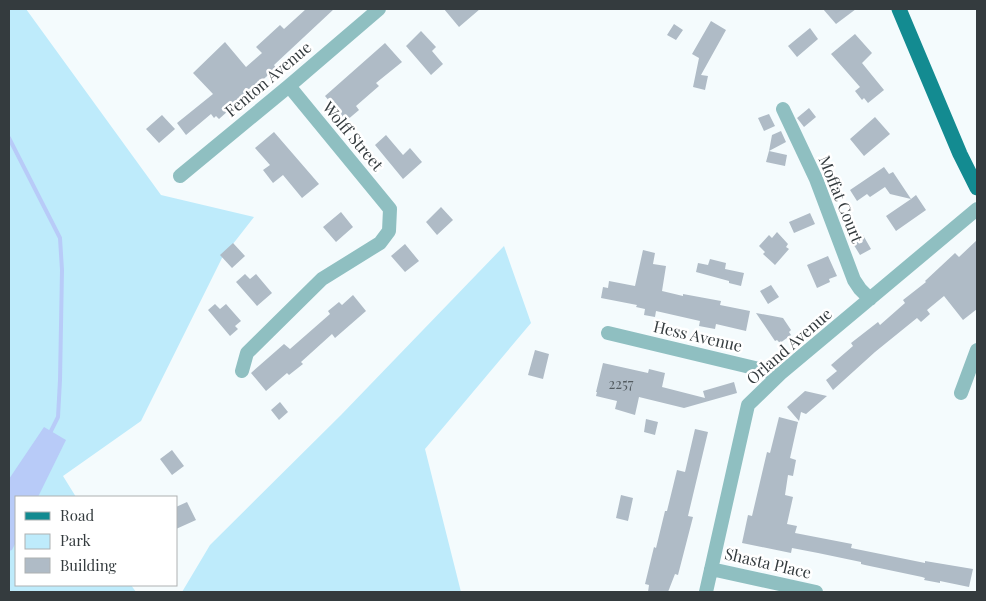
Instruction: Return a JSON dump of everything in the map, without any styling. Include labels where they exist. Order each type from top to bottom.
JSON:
[{"type":"main road","points":[[899,9],[960,154],[977,188]]},
{"type":"street","name":"Fenton Avenue","points":[[180,176],[378,9]]},
{"type":"street","name":"Wolff Street","points":[[242,371],[247,353],[322,279],[380,243],[389,231],[390,209],[289,86]]},
{"type":"street","name":"Moffat Court","points":[[782,109],[816,179],[854,280],[870,299]]},
{"type":"street","name":"Orland Avenue","points":[[706,592],[748,405],[780,374],[977,209]]},
{"type":"street","name":"Hess Avenue","points":[[608,333],[780,374]]},
{"type":"street","points":[[961,393],[977,350]]},
{"type":"street","name":"Shasta Place","points":[[711,569],[816,592]]},
{"type":"green space","points":[[9,9],[26,9],[161,195],[254,217],[222,258],[141,421],[63,476],[75,496],[15,496],[15,586],[132,586],[136,592],[9,592]]},
{"type":"green space","points":[[504,246],[531,323],[425,449],[461,592],[182,592],[210,545],[341,415]]},
{"type":"shaded area","points":[[44,427],[66,440],[38,496],[15,496],[15,544],[12,550],[9,551],[9,479]]},
{"type":"building","points":[[306,9],[334,9],[274,65],[276,68],[219,119],[216,116],[214,118],[211,114],[186,135],[177,123],[213,94],[193,73],[225,42],[246,67],[262,53],[256,47],[280,25],[284,29]]},
{"type":"building","points":[[444,9],[480,9],[459,27]]},
{"type":"building","points":[[823,9],[856,9],[836,24]]},
{"type":"building","points":[[711,21],[726,30],[701,75],[708,76],[705,90],[693,87],[699,58],[692,54]]},
{"type":"building","points":[[674,24],[683,30],[676,40],[667,35]]},
{"type":"building","points":[[810,28],[818,39],[797,57],[788,46]]},
{"type":"building","points":[[421,31],[436,47],[432,51],[443,64],[431,75],[406,46]]},
{"type":"building","points":[[855,34],[872,53],[862,63],[884,90],[868,103],[864,98],[862,100],[855,91],[860,87],[831,54]]},
{"type":"building","points":[[385,43],[402,62],[376,83],[379,86],[356,106],[359,110],[346,121],[325,96]]},
{"type":"building","points":[[809,108],[816,117],[804,127],[797,118]]},
{"type":"building","points":[[769,114],[775,126],[764,131],[758,118]]},
{"type":"building","points":[[162,115],[175,129],[159,143],[146,129]]},
{"type":"building","points":[[875,117],[890,134],[864,156],[850,139]]},
{"type":"building","points":[[781,131],[786,142],[769,151],[772,135]]},
{"type":"building","points":[[274,132],[319,184],[302,198],[283,175],[273,183],[263,170],[270,165],[255,148]]},
{"type":"building","points":[[386,135],[403,155],[410,148],[422,162],[403,179],[375,145]]},
{"type":"building","points":[[769,151],[787,155],[785,166],[766,162]]},
{"type":"building","points":[[884,167],[889,174],[893,172],[911,199],[890,194],[885,187],[870,197],[867,194],[857,201],[850,190]]},
{"type":"building","points":[[916,195],[926,210],[896,231],[886,216]]},
{"type":"building","points":[[441,207],[453,220],[437,235],[426,222]]},
{"type":"building","points":[[341,212],[353,227],[336,242],[323,227]]},
{"type":"building","points":[[810,213],[815,224],[794,233],[789,222]]},
{"type":"building","points":[[777,232],[788,244],[786,247],[789,249],[775,265],[763,254],[765,252],[759,246],[769,235],[772,238]]},
{"type":"building","points":[[863,235],[871,249],[860,255],[852,242]]},
{"type":"building","points":[[977,240],[977,309],[963,320],[944,296],[927,310],[930,314],[921,322],[917,318],[875,352],[833,390],[826,380],[837,371],[831,365],[853,346],[851,343],[878,322],[880,325],[905,303],[903,300],[926,282],[955,253],[959,257]]},
{"type":"building","points":[[233,243],[245,256],[232,268],[220,255]]},
{"type":"building","points":[[405,244],[419,261],[405,272],[391,256]]},
{"type":"building","points":[[643,250],[655,253],[653,264],[666,266],[662,291],[721,301],[720,305],[750,311],[746,331],[716,324],[715,329],[699,326],[700,321],[656,311],[655,317],[644,315],[645,309],[636,307],[637,305],[601,298],[603,287],[608,288],[609,281],[635,286]]},
{"type":"building","points":[[828,256],[837,276],[829,279],[830,282],[817,288],[807,265]]},
{"type":"building","points":[[710,259],[726,263],[725,269],[744,273],[741,286],[696,272],[698,263],[708,265]]},
{"type":"building","points":[[245,274],[250,279],[256,274],[272,293],[257,306],[236,282]]},
{"type":"building","points":[[771,285],[779,297],[768,304],[760,291]]},
{"type":"building","points":[[353,295],[366,311],[335,338],[332,334],[301,362],[303,364],[289,375],[287,373],[266,391],[251,373],[284,344],[290,349],[330,314],[328,311],[339,302],[342,305]]},
{"type":"building","points":[[215,304],[220,309],[226,304],[241,321],[235,326],[238,329],[230,336],[208,310]]},
{"type":"building","points":[[756,313],[783,318],[791,330],[789,332],[791,335],[780,343],[777,340],[775,341]]},
{"type":"building","points":[[535,350],[549,354],[543,379],[528,375]]},
{"type":"building","points":[[603,363],[648,373],[649,369],[665,373],[662,387],[705,398],[703,391],[734,382],[737,393],[684,408],[639,397],[635,415],[615,409],[617,401],[596,396]]},
{"type":"building","points":[[805,391],[827,396],[806,414],[801,412],[799,421],[787,407]]},
{"type":"building","points":[[280,402],[288,412],[279,420],[271,410]]},
{"type":"building","points":[[779,417],[798,422],[790,458],[796,460],[793,476],[788,475],[785,495],[793,497],[787,524],[797,526],[795,533],[852,544],[851,548],[925,563],[925,561],[973,569],[969,587],[924,580],[925,578],[922,577],[818,553],[792,548],[791,553],[742,543],[748,515],[752,516],[767,452],[770,453]]},
{"type":"building","points":[[646,419],[658,422],[655,435],[644,432]]},
{"type":"building","points":[[695,429],[708,432],[688,516],[693,517],[678,575],[675,574],[668,592],[648,592],[649,585],[645,584],[654,547],[656,548],[677,470],[685,472]]},
{"type":"building","points":[[172,450],[184,466],[172,475],[160,459]]},
{"type":"building","points":[[621,495],[633,498],[628,521],[616,518]]},
{"type":"building","points":[[187,502],[196,520],[178,528],[178,506]]},
{"type":"waterway","points":[[9,138],[60,238],[62,270],[60,380],[58,417],[51,431]]}]
